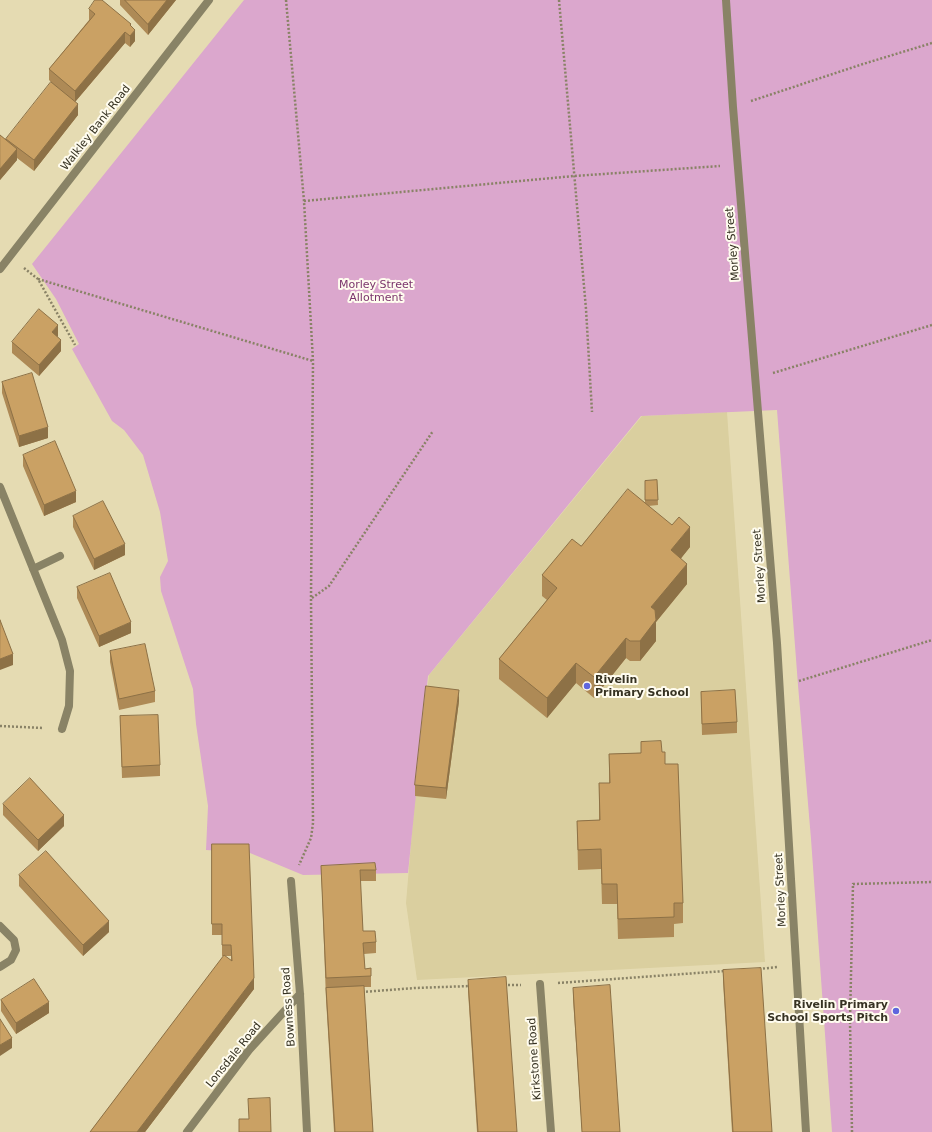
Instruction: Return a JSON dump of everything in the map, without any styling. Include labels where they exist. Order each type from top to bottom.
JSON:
[{"type":"street","name":"Walkley Bank Road","points":[[0,269],[209,0]]},
{"type":"street","name":"Morley Street","points":[[726,0],[733,107],[777,643],[806,1132]]},
{"type":"street","points":[[0,487],[62,640],[70,671],[69,706],[62,728]]},
{"type":"street","points":[[33,569],[60,556]]},
{"type":"street","name":"Bowness Road","points":[[291,881],[300,994],[307,1132]]},
{"type":"street","points":[[0,926],[14,940],[16,950],[11,960],[0,967]]},
{"type":"street","name":"Kirkstone Road","points":[[540,984],[551,1132]]},
{"type":"street","name":"Lonsdale Road","points":[[187,1132],[249,1050],[300,994]]},
{"type":"path","points":[[286,0],[304,201],[313,361],[312,598],[314,823],[311,838],[291,881]]},
{"type":"path","points":[[559,0],[586,309],[592,412]]},
{"type":"path","points":[[733,107],[932,43]]},
{"type":"path","points":[[304,201],[574,176],[738,165]]},
{"type":"path","points":[[9,257],[38,278],[313,361]]},
{"type":"path","points":[[38,278],[75,345]]},
{"type":"path","points":[[755,378],[932,325]]},
{"type":"path","points":[[312,598],[329,586],[433,431]]},
{"type":"path","points":[[779,687],[932,640]]},
{"type":"path","points":[[0,726],[62,728]]},
{"type":"path","points":[[852,1132],[850,1021],[853,884],[932,882]]},
{"type":"shaded area","name":"Rivelin Primary School","points":[[727,412],[765,962],[417,980],[406,903],[415,796],[429,675],[642,416]]},
{"type":"green space","name":"Morley Street Allotment","points":[[244,0],[932,0],[932,1132],[832,1132],[811,839],[777,410],[641,416],[428,676],[408,873],[303,875],[250,853],[206,850],[208,806],[196,724],[193,689],[161,591],[160,577],[168,561],[160,512],[143,455],[124,430],[112,421],[72,349],[79,344],[56,299],[32,264]]},
{"type":"building","points":[[95,0],[102,0],[131,24],[130,25],[135,30],[130,36],[125,32],[75,91],[49,69],[95,14],[89,9]]},
{"type":"building","points":[[125,0],[167,0],[148,24]]},
{"type":"building","points":[[51,82],[78,104],[34,160],[6,139]]},
{"type":"building","points":[[0,135],[17,149],[0,169]]},
{"type":"building","points":[[39,309],[58,325],[52,332],[61,340],[39,365],[12,342]]},
{"type":"building","points":[[32,373],[48,427],[19,436],[2,382]]},
{"type":"building","points":[[55,441],[76,491],[44,505],[23,455]]},
{"type":"building","points":[[657,480],[658,500],[645,500],[645,481]]},
{"type":"building","points":[[628,489],[672,525],[679,517],[690,527],[671,550],[687,564],[651,607],[655,610],[656,620],[640,641],[630,641],[626,638],[594,677],[576,663],[547,698],[499,659],[557,588],[542,575],[572,539],[581,546]]},
{"type":"building","points":[[103,501],[125,544],[94,559],[73,516]]},
{"type":"building","points":[[110,573],[131,622],[99,636],[77,587]]},
{"type":"building","points":[[0,620],[13,654],[0,659]]},
{"type":"building","points":[[145,644],[155,691],[119,699],[110,651]]},
{"type":"building","points":[[426,686],[459,690],[446,788],[415,785]]},
{"type":"building","points":[[735,690],[737,722],[702,724],[701,692]]},
{"type":"building","points":[[158,715],[160,765],[122,767],[120,716]]},
{"type":"building","points":[[661,741],[662,752],[665,752],[665,764],[678,764],[683,903],[674,903],[674,917],[618,919],[617,884],[602,884],[601,849],[578,850],[577,821],[600,820],[599,783],[610,783],[609,754],[641,753],[641,742]]},
{"type":"building","points":[[30,778],[64,815],[38,840],[3,804]]},
{"type":"building","points":[[212,844],[249,844],[254,978],[137,1132],[90,1132],[224,955],[232,961],[231,945],[222,945],[222,924],[212,924]]},
{"type":"building","points":[[46,851],[109,921],[83,945],[19,875]]},
{"type":"building","points":[[375,863],[376,870],[360,870],[363,931],[375,931],[376,942],[363,943],[365,969],[371,968],[371,976],[326,978],[321,866]]},
{"type":"building","points":[[761,968],[772,1132],[733,1132],[723,970]]},
{"type":"building","points":[[506,977],[517,1132],[478,1132],[468,980]]},
{"type":"building","points":[[34,979],[49,1002],[16,1023],[1,1000]]},
{"type":"building","points":[[610,985],[620,1132],[582,1132],[573,988]]},
{"type":"building","points":[[364,986],[373,1132],[335,1132],[326,988]]},
{"type":"building","points":[[0,1019],[12,1038],[0,1045]]},
{"type":"building","points":[[270,1098],[271,1132],[239,1132],[239,1119],[249,1119],[248,1099]]},
{"type":"place","name":"Rivelin Primary School","points":[[587,686]]},
{"type":"place","name":"Rivelin Primary School Sports Pitch","points":[[896,1011]]}]
